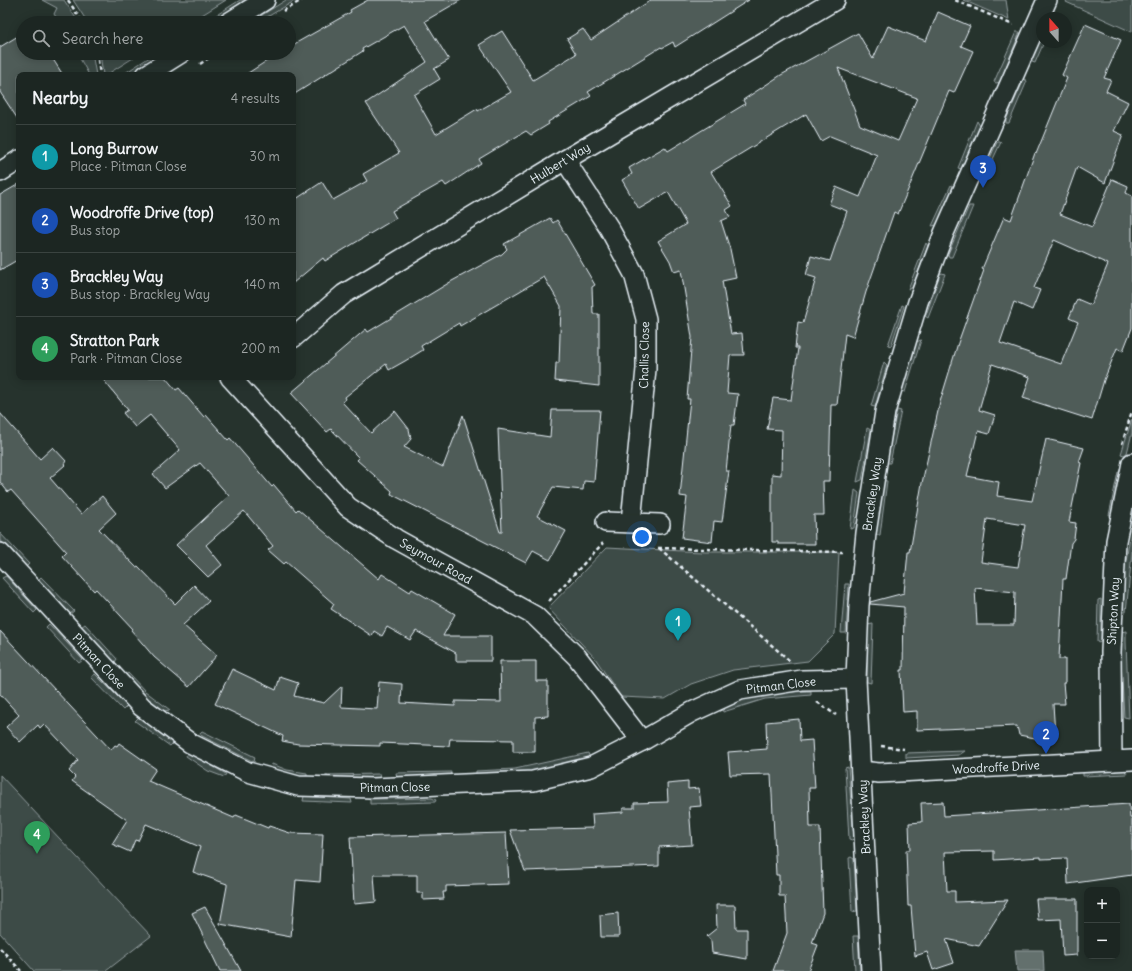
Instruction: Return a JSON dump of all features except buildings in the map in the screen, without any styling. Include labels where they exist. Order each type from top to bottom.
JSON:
[{"type":"street","points":[[239,16],[265,0]]},
{"type":"street","name":"Hulbert Way","points":[[296,335],[344,294],[565,160],[835,0]]},
{"type":"street","name":"Brackley Way","points":[[871,971],[863,790],[856,679],[859,605],[866,533],[885,412],[918,302],[944,233],[1046,0]]},
{"type":"street","points":[[151,72],[170,60]]},
{"type":"street","name":"Challis Close","points":[[565,160],[609,228],[634,274],[646,319],[646,369],[631,522]]},
{"type":"street","points":[[0,172],[16,162]]},
{"type":"street","name":"Seymour Road","points":[[239,380],[348,507],[396,539],[535,616],[577,657],[642,741]]},
{"type":"street","name":"Shipton Way","points":[[1112,760],[1111,652],[1116,541],[1132,463]]},
{"type":"street","points":[[606,522],[660,524]]},
{"type":"street","name":"Pitman Close","points":[[0,553],[142,707],[190,743],[248,772],[298,786],[373,788],[533,781],[591,767],[642,741],[692,712],[740,690],[813,680],[856,679]]},
{"type":"street","name":"Woodroffe Drive","points":[[861,771],[879,773],[1132,760]]},
{"type":"path","points":[[68,0],[78,16]]},
{"type":"path","points":[[955,0],[1032,33]]},
{"type":"path","points":[[98,60],[100,72]]},
{"type":"path","points":[[535,616],[604,542],[606,522]]},
{"type":"path","points":[[658,548],[660,524]]},
{"type":"path","points":[[658,548],[846,552]]},
{"type":"path","points":[[658,548],[813,680]]},
{"type":"path","points":[[0,948],[22,971]]},
{"type":"shaded area","points":[[42,0],[64,0],[74,16],[55,16],[54,14],[57,8]]},
{"type":"shaded area","points":[[73,0],[226,0],[200,16],[83,16]]},
{"type":"shaded area","points":[[240,0],[249,0],[224,16],[215,16]]},
{"type":"shaded area","points":[[286,0],[296,0],[269,16],[261,16]]},
{"type":"shaded area","points":[[963,0],[1006,0],[1009,20]]},
{"type":"shaded area","points":[[1067,0],[1132,0],[1132,32],[1066,2]]},
{"type":"shaded area","points":[[1016,32],[1020,32],[1000,82],[996,83],[994,82]]},
{"type":"shaded area","points":[[1036,48],[1041,48],[1035,63],[1032,62],[1031,59]]},
{"type":"shaded area","points":[[81,60],[93,60],[95,72],[87,72]]},
{"type":"shaded area","points":[[101,60],[130,60],[111,72],[103,72]]},
{"type":"shaded area","points":[[145,60],[155,60],[136,72],[127,72]]},
{"type":"shaded area","points":[[1024,79],[1027,81],[1009,123],[1006,123],[1006,120]]},
{"type":"shaded area","points":[[977,121],[980,126],[963,167],[961,169],[958,168]]},
{"type":"shaded area","points":[[997,142],[1001,142],[987,172],[985,170]]},
{"type":"shaded area","points":[[951,185],[953,186],[953,189],[938,225],[932,226]]},
{"type":"shaded area","points":[[969,206],[973,206],[952,257],[949,257],[948,254]]},
{"type":"shaded area","points":[[926,243],[928,246],[912,288],[908,289]]},
{"type":"shaded area","points":[[940,274],[945,274],[928,318],[925,316]]},
{"type":"shaded area","points":[[902,305],[904,306],[891,346],[888,345]]},
{"type":"shaded area","points":[[921,340],[905,392],[901,391],[916,342]]},
{"type":"shaded area","points":[[884,362],[887,365],[875,407],[871,406]]},
{"type":"shaded area","points":[[897,410],[901,411],[890,463],[886,463]]},
{"type":"shaded area","points":[[1132,419],[1132,433],[1127,453],[1124,455],[1121,454]]},
{"type":"shaded area","points":[[867,428],[871,430],[862,480],[857,482]]},
{"type":"shaded area","points":[[1118,472],[1121,473],[1112,515],[1109,515]]},
{"type":"shaded area","points":[[882,480],[887,481],[880,535],[877,535],[875,532]]},
{"type":"shaded area","points":[[855,490],[859,493],[854,528],[850,529]]},
{"type":"shaded area","points":[[1132,525],[1132,553],[1126,612],[1121,612],[1122,584]]},
{"type":"shaded area","points":[[0,533],[29,564],[26,567],[0,540]]},
{"type":"shaded area","points":[[607,547],[702,552],[839,552],[835,634],[808,661],[733,670],[691,684],[665,699],[621,697],[595,658],[548,608]]},
{"type":"shaded area","points":[[6,576],[37,610],[34,613],[2,578]]},
{"type":"shaded area","points":[[41,577],[74,611],[70,614],[40,582],[39,579]]},
{"type":"shaded area","points":[[845,584],[849,584],[846,633],[841,633]]},
{"type":"shaded area","points":[[1101,599],[1101,640],[1099,643],[1097,642],[1098,600]]},
{"type":"shaded area","points":[[49,624],[83,660],[79,663],[46,627]]},
{"type":"shaded area","points":[[85,624],[117,659],[115,662],[81,627]]},
{"type":"shaded area","points":[[873,624],[871,683],[867,682],[867,625]]},
{"type":"shaded area","points":[[1126,631],[1129,718],[1124,717],[1120,642],[1121,632]]},
{"type":"shaded area","points":[[128,673],[145,691],[170,710],[164,711],[142,694],[124,676]]},
{"type":"shaded area","points":[[95,674],[127,706],[123,710],[91,677]]},
{"type":"shaded area","points":[[811,691],[811,695],[765,699],[723,712],[722,708],[731,703],[753,697],[778,693]]},
{"type":"shaded area","points":[[139,717],[173,743],[170,746],[135,721]]},
{"type":"shaded area","points":[[202,731],[255,757],[254,762],[202,736],[200,733]]},
{"type":"shaded area","points":[[965,751],[959,755],[906,758],[906,753]]},
{"type":"shaded area","points":[[188,752],[226,774],[224,777],[208,771],[186,756]]},
{"type":"shaded area","points":[[588,753],[590,758],[541,771],[476,776],[476,771],[515,769]]},
{"type":"shaded area","points":[[272,764],[287,770],[307,773],[307,776],[294,777],[284,774],[271,769]]},
{"type":"shaded area","points":[[848,767],[854,838],[852,840],[849,839],[845,768]]},
{"type":"shaded area","points":[[1124,769],[1127,774],[1083,776],[1083,771]]},
{"type":"shaded area","points":[[451,772],[450,776],[397,778],[396,773]]},
{"type":"shaded area","points":[[380,774],[379,778],[324,779],[325,775]]},
{"type":"shaded area","points":[[0,775],[151,936],[106,971],[34,971],[0,933]]},
{"type":"shaded area","points":[[304,796],[351,799],[352,803],[303,801]]},
{"type":"shaded area","points":[[432,798],[436,800],[435,802],[370,804],[370,799]]},
{"type":"shaded area","points":[[851,857],[854,859],[857,911],[852,912],[849,858]]},
{"type":"shaded area","points":[[853,936],[858,936],[860,971],[855,971]]},
{"type":"shaded area","points":[[1015,950],[1043,950],[1044,971],[1017,971]]},
{"type":"place","name":"Brackley Way","points":[[983,188]]},
{"type":"place","name":"Long Burrow","points":[[678,641]]},
{"type":"place","name":"Woodroffe Drive (top)","points":[[1046,754]]},
{"type":"place","name":"Stratton Park","points":[[37,854]]}]
